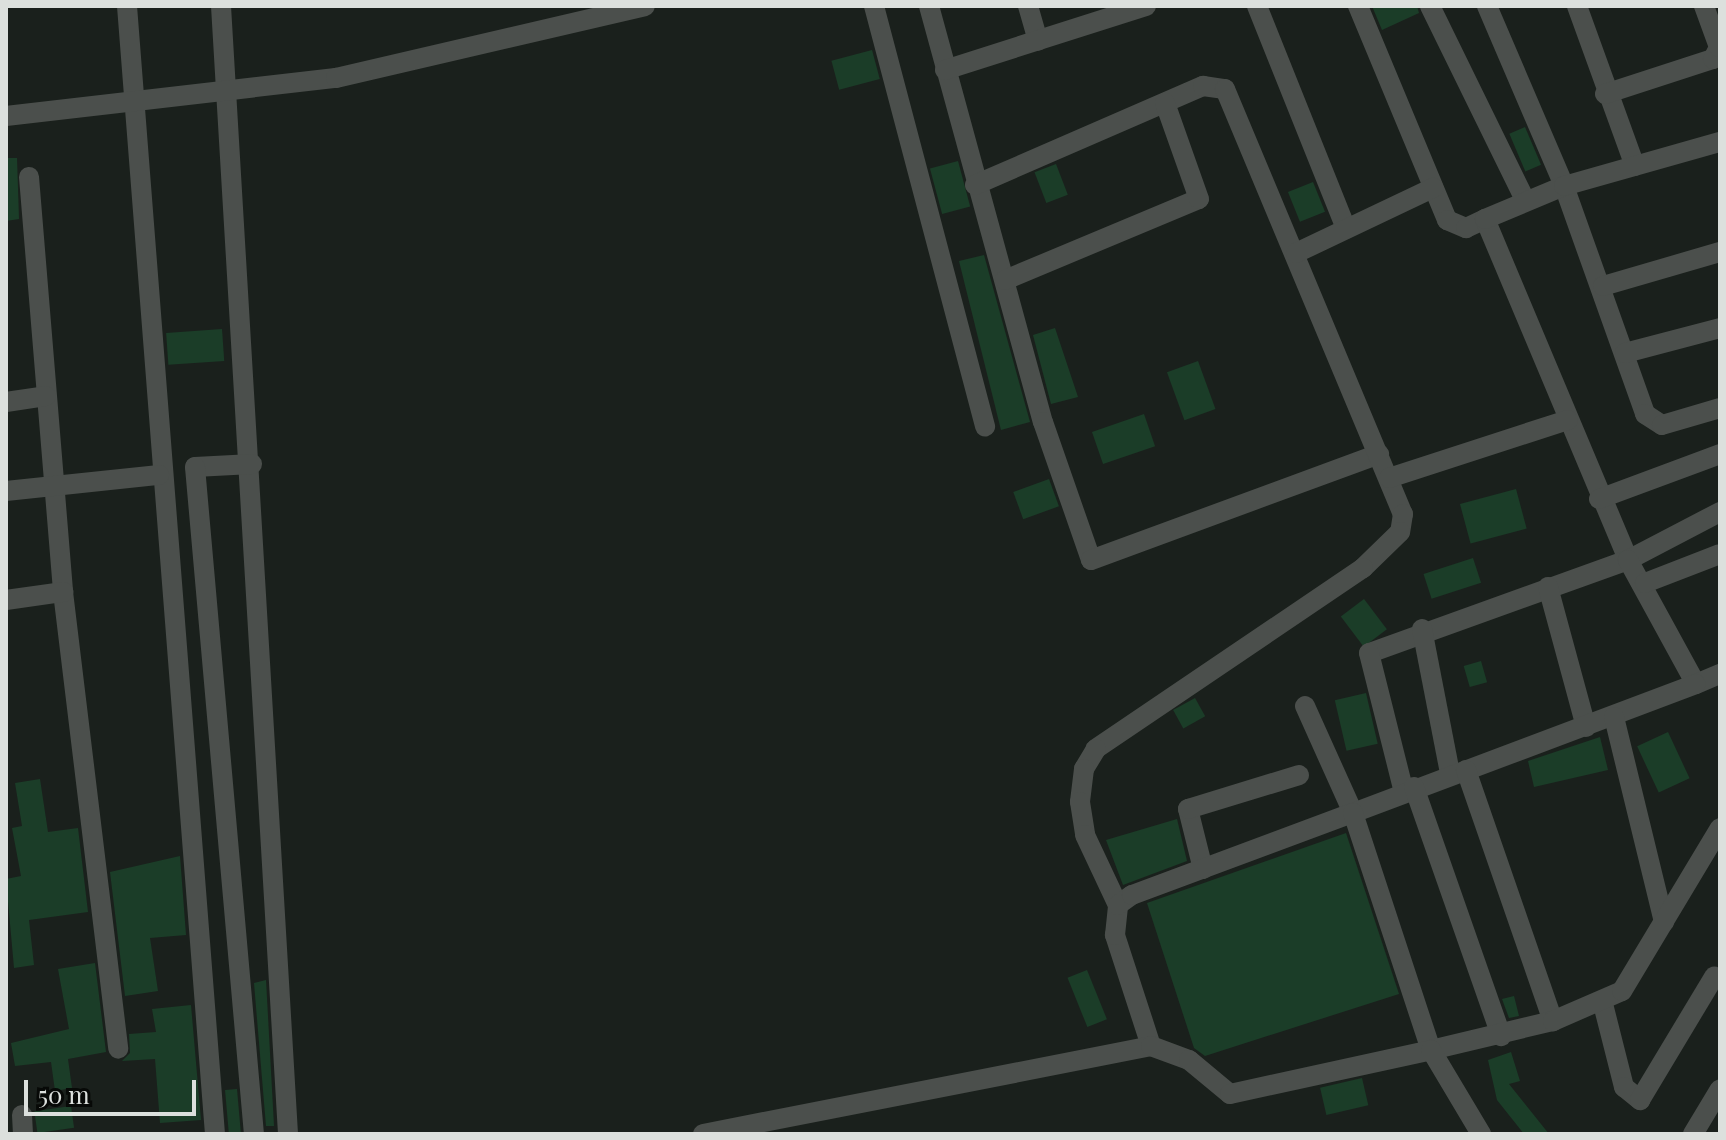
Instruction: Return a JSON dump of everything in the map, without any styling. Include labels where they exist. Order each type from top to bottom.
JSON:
[{"type":"street","points":[[127,6],[131,105],[159,472],[215,1134]]},
{"type":"street","points":[[221,6],[252,464],[288,1134]]},
{"type":"street","points":[[6,116],[226,95],[442,59],[645,6]]},
{"type":"street","points":[[874,6],[985,427]]},
{"type":"street","points":[[929,6],[975,185],[1091,560],[1379,454]]},
{"type":"street","points":[[1028,6],[1038,41]]},
{"type":"street","points":[[1257,6],[1346,229]]},
{"type":"street","points":[[1358,6],[1433,188],[1455,227],[1485,219],[1564,186],[1720,142]]},
{"type":"street","points":[[1430,6],[1525,200]]},
{"type":"street","points":[[1487,6],[1564,186],[1653,423],[1720,408]]},
{"type":"street","points":[[1577,6],[1605,94],[1635,166]]},
{"type":"street","points":[[1605,94],[1713,59],[1719,47],[1704,6]]},
{"type":"street","points":[[945,70],[1141,7]]},
{"type":"street","points":[[975,185],[1203,86],[1225,89],[1403,514],[1387,550],[1090,759],[1080,802],[1085,835],[1118,905],[1115,935],[1151,1046]]},
{"type":"street","points":[[1005,280],[1199,199],[1165,103]]},
{"type":"street","points":[[29,177],[63,592],[118,1049]]},
{"type":"street","points":[[1296,253],[1433,188]]},
{"type":"street","points":[[1485,219],[1599,499],[1628,560],[1645,583],[1696,684]]},
{"type":"street","points":[[1603,286],[1720,252]]},
{"type":"street","points":[[1625,353],[1720,328]]},
{"type":"street","points":[[6,402],[46,396]]},
{"type":"street","points":[[1389,478],[1568,420]]},
{"type":"street","points":[[1599,499],[1720,454]]},
{"type":"street","points":[[6,491],[195,467],[252,464]]},
{"type":"street","points":[[195,467],[254,1134]]},
{"type":"street","points":[[1501,1036],[1409,790],[1369,653],[1422,629],[1628,560],[1720,512]]},
{"type":"street","points":[[1645,583],[1720,554]]},
{"type":"street","points":[[1548,587],[1586,727]]},
{"type":"street","points":[[6,600],[63,592]]},
{"type":"street","points":[[1422,629],[1458,771],[1553,1021]]},
{"type":"street","points":[[1118,905],[1458,771],[1614,717],[1720,674]]},
{"type":"street","points":[[1305,706],[1353,813],[1431,1050],[1481,1134]]},
{"type":"street","points":[[1614,717],[1664,922]]},
{"type":"street","points":[[1203,869],[1188,809],[1299,775]]},
{"type":"street","points":[[703,1134],[1151,1046],[1189,1060],[1230,1094],[1501,1036],[1553,1021],[1603,1004],[1622,991],[1720,828]]},
{"type":"street","points":[[1603,1004],[1624,1087],[1640,1100],[1714,977]]},
{"type":"street","points":[[1693,1134],[1720,1089]]},
{"type":"building","points":[[1372,6],[1417,6],[1419,13],[1382,30]]},
{"type":"building","points":[[872,50],[880,79],[839,90],[831,61]]},
{"type":"building","points":[[1525,127],[1541,165],[1525,171],[1509,134]]},
{"type":"building","points":[[6,158],[17,158],[19,219],[6,221]]},
{"type":"building","points":[[958,161],[970,206],[942,214],[930,169]]},
{"type":"building","points":[[1056,164],[1068,195],[1046,203],[1035,172]]},
{"type":"building","points":[[1313,182],[1325,212],[1300,222],[1288,192]]},
{"type":"building","points":[[984,255],[1030,422],[1001,430],[959,261]]},
{"type":"building","points":[[1055,328],[1078,397],[1051,404],[1033,335]]},
{"type":"building","points":[[222,329],[224,361],[168,365],[166,333]]},
{"type":"building","points":[[1198,361],[1215,409],[1184,420],[1167,372]]},
{"type":"building","points":[[1144,414],[1155,446],[1103,464],[1092,432]]},
{"type":"building","points":[[1049,479],[1059,506],[1023,519],[1013,492]]},
{"type":"building","points":[[1516,489],[1527,529],[1471,544],[1460,504]]},
{"type":"building","points":[[1473,558],[1481,583],[1432,599],[1424,574]]},
{"type":"building","points":[[1364,599],[1387,629],[1364,647],[1341,616]]},
{"type":"building","points":[[1481,661],[1487,682],[1470,687],[1464,666]]},
{"type":"building","points":[[1366,693],[1378,744],[1347,751],[1335,700]]},
{"type":"building","points":[[1195,698],[1205,716],[1183,728],[1173,710]]},
{"type":"building","points":[[1668,732],[1690,778],[1659,793],[1637,746]]},
{"type":"building","points":[[1600,737],[1608,770],[1534,787],[1528,761]]},
{"type":"building","points":[[40,779],[48,832],[78,828],[88,912],[29,920],[34,965],[14,968],[6,879],[21,876],[12,828],[22,826],[15,783]]},
{"type":"building","points":[[1177,819],[1187,861],[1123,885],[1106,840]]},
{"type":"building","points":[[1346,833],[1399,994],[1205,1056],[1194,1048],[1147,903]]},
{"type":"building","points":[[180,856],[186,935],[150,938],[158,991],[125,996],[110,872]]},
{"type":"building","points":[[95,963],[106,1052],[68,1059],[72,1088],[55,1091],[51,1062],[15,1066],[11,1043],[69,1029],[58,969]]},
{"type":"building","points":[[1087,970],[1107,1019],[1087,1027],[1068,978]]},
{"type":"building","points":[[266,980],[274,1126],[266,1126],[254,983]]},
{"type":"building","points":[[1514,996],[1519,1016],[1509,1018],[1502,999]]},
{"type":"building","points":[[191,1005],[201,1120],[160,1123],[155,1059],[122,1061],[130,1053],[129,1034],[156,1032],[152,1009]]},
{"type":"building","points":[[1511,1052],[1520,1081],[1509,1084],[1549,1134],[1524,1134],[1497,1100],[1488,1060]]},
{"type":"building","points":[[1362,1078],[1368,1105],[1326,1115],[1320,1088]]},
{"type":"building","points":[[237,1089],[241,1134],[229,1134],[225,1090]]},
{"type":"building","points":[[71,1106],[74,1128],[37,1133],[34,1111]]}]
